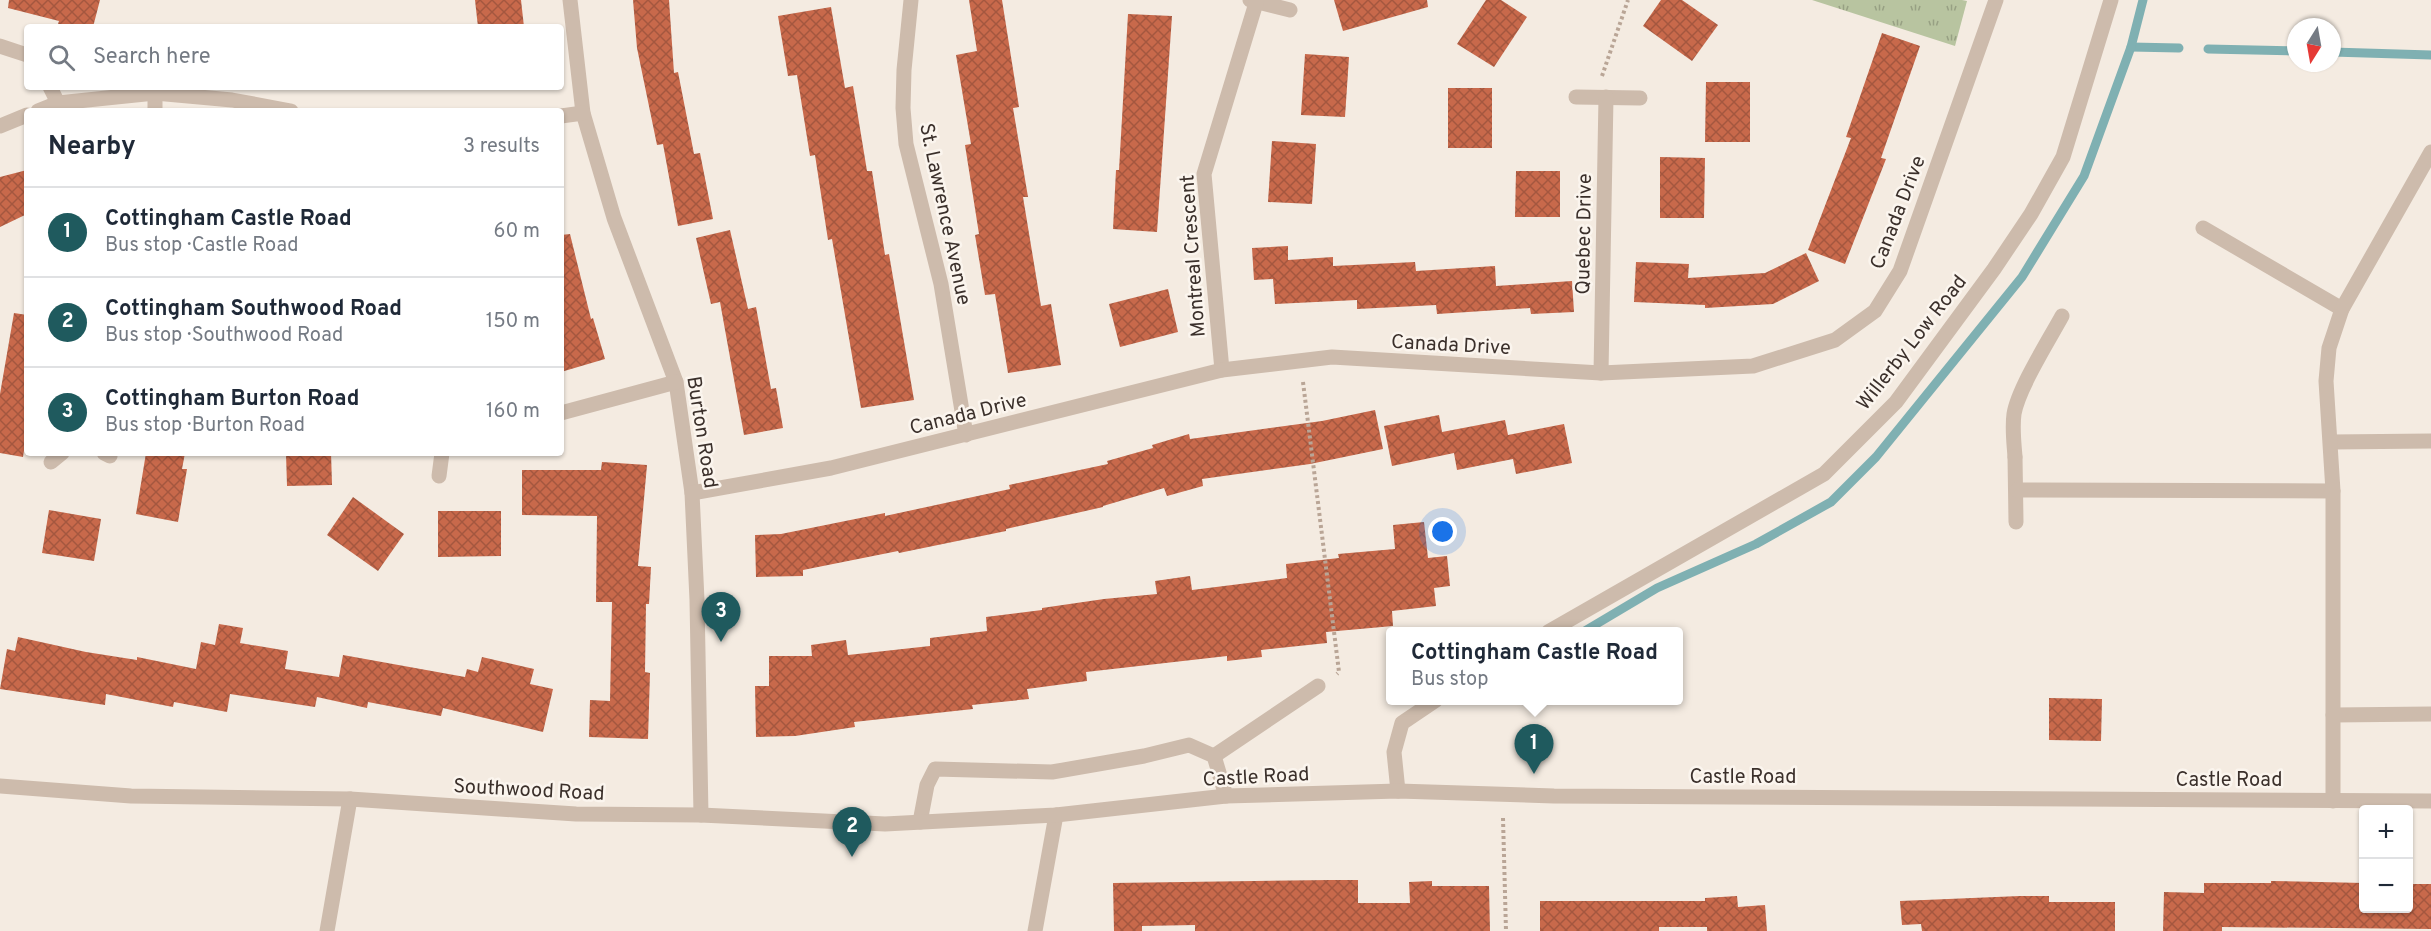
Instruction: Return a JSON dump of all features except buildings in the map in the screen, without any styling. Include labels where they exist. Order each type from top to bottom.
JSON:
[{"type":"street","name":"Burton Road","points":[[570,0],[584,113],[614,218],[676,382],[692,493],[697,600],[701,815]]},
{"type":"street","name":"St. Lawrence Avenue","points":[[911,0],[904,70],[903,108],[906,144],[941,284],[966,435]]},
{"type":"street","name":"Canada Drive","points":[[692,493],[831,468],[1222,370],[1332,357],[1601,373],[1753,366],[1835,340],[1875,311],[1900,271],[1996,0]]},
{"type":"street","name":"Willerby Low Road","points":[[1557,627],[1824,474],[1896,402],[1994,269],[2031,214],[2063,157],[2111,0]]},
{"type":"street","name":"Montreal Crescent","points":[[1222,370],[1204,174],[1253,2],[1290,10]]},
{"type":"street","points":[[0,46],[24,54]]},
{"type":"street","points":[[52,90],[58,103]]},
{"type":"street","points":[[155,93],[155,108]]},
{"type":"street","points":[[46,108],[58,103],[155,93],[232,100],[275,108]]},
{"type":"street","points":[[1576,97],[1640,98]]},
{"type":"street","name":"Quebec Drive","points":[[1601,373],[1606,97]]},
{"type":"street","points":[[564,116],[584,113]]},
{"type":"street","points":[[0,126],[24,116]]},
{"type":"street","points":[[2333,801],[2333,491],[2326,381],[2330,348],[2342,309],[2431,152]]},
{"type":"street","points":[[2203,228],[2342,309]]},
{"type":"street","points":[[2016,522],[2017,490],[2013,421],[2019,398],[2062,316]]},
{"type":"street","points":[[564,412],[676,382]]},
{"type":"street","points":[[2331,442],[2431,441]]},
{"type":"street","points":[[439,476],[442,456]]},
{"type":"street","points":[[2017,490],[2333,491]]},
{"type":"street","points":[[1214,756],[1318,686]]},
{"type":"street","points":[[1398,791],[1394,752],[1402,723],[1429,705]]},
{"type":"street","points":[[2333,715],[2431,714]]},
{"type":"street","points":[[920,822],[927,785],[935,769],[1052,772],[1144,756],[1189,745],[1214,756],[1226,796]]},
{"type":"street","name":"Southwood Road","points":[[0,786],[131,796],[350,799],[576,814],[701,815],[885,824],[1056,815]]},
{"type":"street","name":"Castle Road","points":[[1056,815],[1226,796],[1398,791],[1503,796],[2431,801]]},
{"type":"street","points":[[327,931],[350,799]]},
{"type":"street","points":[[1035,931],[1056,815]]},
{"type":"path","points":[[1606,97],[1600,80],[1628,0]]},
{"type":"path","points":[[1300,360],[1339,672],[1318,686]]},
{"type":"path","points":[[1503,796],[1506,931]]},
{"type":"green space","points":[[1812,0],[1962,0],[1967,1],[1955,46]]},
{"type":"waterway","points":[[1591,627],[1657,588],[1756,544],[1831,502],[1876,457],[2022,277],[2084,176],[2131,47],[2143,0]]},
{"type":"waterway","points":[[2131,47],[2179,48]]},
{"type":"waterway","points":[[2208,49],[2287,51]]},
{"type":"waterway","points":[[2341,52],[2431,55]]},
{"type":"place","name":"Cottingham Burton Road","points":[[721,642]]},
{"type":"place","name":"Cottingham Castle Road","points":[[1534,774]]},
{"type":"place","name":"Cottingham Southwood Road","points":[[852,857]]}]
